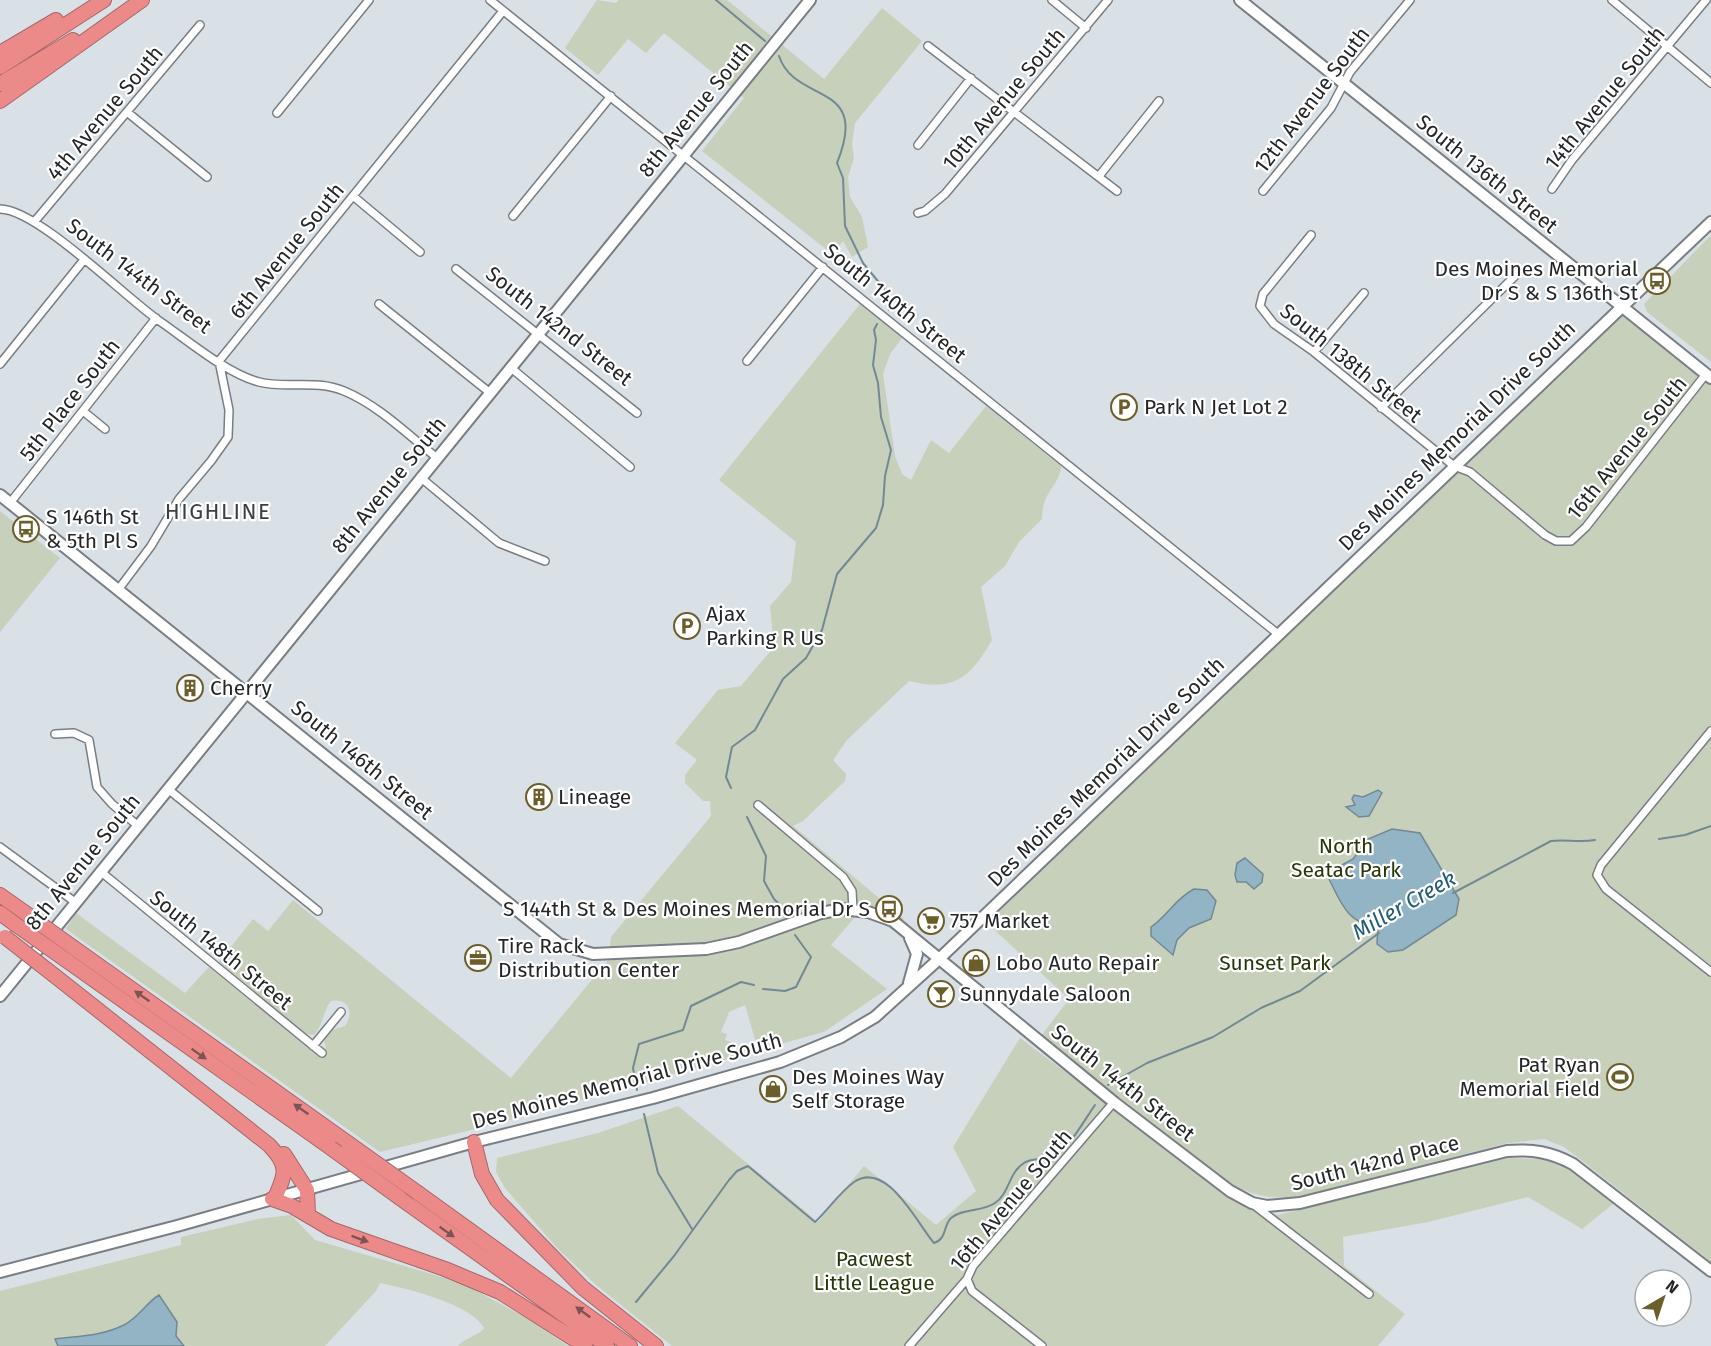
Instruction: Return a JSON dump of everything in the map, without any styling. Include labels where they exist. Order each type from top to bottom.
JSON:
[{"type":"highway","points":[[0,53],[92,0]]},
{"type":"highway","points":[[0,67],[104,0]]},
{"type":"highway","points":[[0,84],[141,0]]},
{"type":"highway","points":[[0,101],[141,0]]},
{"type":"highway","points":[[0,895],[24,912],[70,954],[331,1148],[607,1346]]},
{"type":"highway","points":[[0,913],[15,924],[70,954],[348,1143],[630,1346]]},
{"type":"highway","points":[[3,935],[238,1119],[279,1148],[308,1190],[308,1214]]},
{"type":"highway","points":[[238,1119],[281,1157],[285,1176],[274,1198],[331,1228],[445,1269],[500,1292],[585,1346]]},
{"type":"highway","points":[[474,1142],[482,1174],[497,1200],[584,1288],[656,1346]]},
{"type":"street","points":[[277,113],[369,0]]},
{"type":"street","name":"South 140th Street","points":[[490,0],[1278,634]]},
{"type":"street","points":[[1052,0],[1086,28]]},
{"type":"street","name":"10th Avenue South","points":[[918,213],[926,211],[945,194],[1108,0]]},
{"type":"street","name":"South 136th Street","points":[[1240,0],[1709,376]]},
{"type":"street","name":"12th Avenue South","points":[[1263,191],[1330,108],[1344,84],[1410,0]]},
{"type":"street","points":[[1612,0],[1711,83]]},
{"type":"street","name":"14th Avenue South","points":[[1552,189],[1572,160],[1706,0]]},
{"type":"street","name":"8th Avenue South","points":[[0,996],[684,155],[806,1]]},
{"type":"street","name":"6th Avenue South","points":[[219,361],[503,11]]},
{"type":"street","name":"4th Avenue South","points":[[35,221],[200,25]]},
{"type":"street","points":[[928,46],[1117,190]]},
{"type":"street","points":[[918,145],[971,78]]},
{"type":"street","points":[[513,216],[610,96]]},
{"type":"street","points":[[1099,176],[1159,101]]},
{"type":"street","points":[[127,112],[207,177]]},
{"type":"street","points":[[353,196],[420,252]]},
{"type":"street","points":[[0,209],[35,221]]},
{"type":"street","name":"South 144th Street","points":[[35,221],[156,318],[219,361],[257,381],[273,384],[310,382],[341,389],[357,397],[436,458]]},
{"type":"street","name":"Des Moines Memorial Drive South","points":[[0,1272],[308,1190],[474,1142],[658,1097],[780,1062],[841,1037],[875,1017],[939,959],[1711,222]]},
{"type":"street","name":"South 138th Street","points":[[1311,235],[1263,294],[1260,306],[1274,324],[1314,352],[1454,466],[1470,472],[1545,535],[1556,541],[1571,541]]},
{"type":"street","points":[[0,364],[83,261]]},
{"type":"street","points":[[747,362],[823,267]]},
{"type":"street","name":"South 142nd Street","points":[[456,269],[637,413]]},
{"type":"street","points":[[1381,408],[1515,276]]},
{"type":"street","points":[[1314,352],[1364,293]]},
{"type":"street","points":[[379,304],[489,392]]},
{"type":"street","name":"5th Place South","points":[[10,502],[156,318]]},
{"type":"street","points":[[118,590],[151,546],[179,499],[228,437],[230,425],[228,396],[219,361]]},
{"type":"street","points":[[510,367],[630,467]]},
{"type":"street","name":"16th Avenue South","points":[[1571,541],[1587,526],[1709,376]]},
{"type":"street","points":[[83,411],[105,429]]},
{"type":"street","points":[[420,477],[499,543],[546,561]]},
{"type":"street","name":"South 146th Street","points":[[0,495],[559,944],[593,954],[706,949],[739,942],[821,913],[853,909]]},
{"type":"street","points":[[1711,731],[1601,866],[1597,879],[1606,889],[1711,972]]},
{"type":"street","points":[[55,734],[74,733],[88,740],[97,787],[112,804],[137,825]]},
{"type":"street","points":[[168,789],[318,911]]},
{"type":"street","points":[[759,805],[843,877],[851,889],[853,909]]},
{"type":"street","points":[[0,847],[75,902]]},
{"type":"street","name":"South 148th Street","points":[[100,871],[322,1053]]},
{"type":"street","name":"South 144th Street","points":[[853,909],[881,915],[907,933],[1114,1102],[1230,1191],[1252,1203],[1369,1294]]},
{"type":"street","points":[[907,933],[917,954],[908,987]]},
{"type":"street","points":[[312,1046],[341,1012]]},
{"type":"street","name":"16th Avenue South","points":[[909,1346],[967,1279],[973,1266],[1114,1102]]},
{"type":"street","name":"South 142nd Place","points":[[1252,1203],[1267,1206],[1300,1203],[1508,1151],[1534,1150],[1563,1159],[1711,1271]]},
{"type":"street","points":[[967,1279],[972,1291],[1041,1346]]},
{"type":"green space","points":[[597,0],[616,3],[619,0],[727,0],[824,79],[882,8],[922,41],[855,123],[852,144],[854,158],[848,177],[850,197],[862,217],[868,247],[852,257],[843,241],[832,254],[702,151],[744,98],[664,33],[646,53],[628,39],[598,75],[565,48]]},
{"type":"green space","points":[[1711,235],[1711,362],[1647,312],[1644,304]]},
{"type":"green space","points":[[860,304],[902,338],[890,354],[883,374],[895,456],[902,474],[911,480],[931,440],[949,453],[986,406],[1061,466],[1058,479],[1045,501],[1042,519],[1019,542],[1005,566],[981,587],[992,640],[976,664],[968,673],[949,683],[938,685],[909,681],[847,740],[833,760],[846,774],[845,781],[803,821],[793,826],[904,919],[894,931],[861,910],[831,945],[887,989],[824,1032],[758,1050],[745,1005],[729,1012],[721,1032],[727,1034],[725,1040],[740,1046],[745,1054],[488,1126],[380,1152],[66,929],[76,913],[185,993],[209,967],[318,1056],[326,1047],[324,1040],[332,1030],[345,1026],[348,1021],[349,1011],[346,1004],[331,1001],[314,1035],[306,1034],[219,962],[253,919],[268,931],[293,900],[511,1078],[609,959],[611,937],[711,816],[710,801],[703,801],[685,783],[685,775],[697,760],[675,743],[718,690],[741,686],[774,647],[770,606],[791,582],[796,542],[719,480]]},
{"type":"green space","name":"North Seatac Park","points":[[1620,313],[1711,385],[1711,967],[1609,885],[1600,888],[1711,976],[1711,1262],[1564,1147],[1544,1139],[1508,1143],[1302,1196],[1283,1198],[1266,1196],[1232,1185],[1041,1036],[1069,999],[987,923]]},
{"type":"green space","points":[[0,511],[60,558],[0,632]]},
{"type":"green space","name":"Pacwest Little League","points":[[1020,1038],[1246,1208],[1278,1215],[1509,1158],[1545,1159],[1573,1172],[1613,1204],[1582,1229],[1528,1197],[1428,1222],[1343,1237],[1344,1266],[1405,1314],[1378,1346],[672,1346],[595,1284],[557,1248],[505,1188],[496,1172],[497,1158],[598,1133],[678,1106],[818,1222],[864,1166],[936,1225],[976,1191],[953,1147]]},
{"type":"green space","points":[[291,1215],[315,1240],[442,1277],[473,1289],[532,1321],[568,1346],[458,1346],[484,1328],[477,1319],[437,1298],[380,1283],[376,1291],[325,1346],[0,1346],[0,1291],[181,1245],[181,1237],[258,1219]]},
{"type":"water","points":[[1378,790],[1382,793],[1369,816],[1359,817],[1346,807],[1355,805],[1352,799],[1354,795],[1363,797]]},
{"type":"water","points":[[1392,829],[1420,833],[1459,899],[1456,915],[1403,950],[1388,952],[1377,944],[1378,925],[1360,922],[1353,917],[1342,904],[1329,879],[1336,868],[1353,859],[1368,839]]},
{"type":"water","points":[[1245,858],[1263,874],[1262,882],[1254,889],[1246,882],[1237,882],[1235,875],[1237,863]]},
{"type":"water","points":[[1194,889],[1207,890],[1216,901],[1211,919],[1189,928],[1177,940],[1173,955],[1151,936],[1151,927],[1182,897]]},
{"type":"water","points":[[159,1295],[177,1322],[176,1336],[184,1346],[58,1346],[55,1339],[99,1333],[124,1325]]},
{"type":"waterway","points":[[716,0],[765,41]]},
{"type":"waterway","points":[[779,56],[787,71],[800,82],[827,97],[838,106],[845,118],[845,137],[837,163],[843,178],[845,226],[863,263],[886,291],[889,310]]},
{"type":"waterway","points":[[731,788],[726,777],[732,747],[755,730],[783,679],[806,658],[822,630],[837,574],[876,528],[883,505],[885,476],[891,450],[881,417],[878,383],[873,365],[876,340],[874,330],[877,324]]},
{"type":"waterway","points":[[747,817],[766,856],[764,881],[774,899],[787,912]]},
{"type":"waterway","name":"Miller Creek","points":[[1659,839],[1685,835],[1711,826]]},
{"type":"waterway","name":"Miller Creek","points":[[1453,893],[1551,841],[1595,840]]},
{"type":"waterway","name":"Miller Creek","points":[[1108,1085],[1147,1063],[1213,1037],[1261,1008],[1300,991],[1379,933]]},
{"type":"waterway","points":[[763,989],[785,991],[796,987],[811,957],[795,935]]},
{"type":"waterway","name":"Miller Creek","points":[[637,1090],[633,1068],[639,1044],[683,1030],[691,1006],[741,982],[754,985]]},
{"type":"waterway","name":"Miller Creek","points":[[636,1302],[674,1256],[729,1180],[737,1171],[748,1166],[815,1222],[854,1182],[866,1177],[878,1179],[900,1196],[934,1243],[941,1239],[951,1218],[961,1213],[990,1206],[1000,1199],[1015,1172],[1024,1163],[1051,1157],[1067,1145],[1095,1105]]},
{"type":"waterway","name":"Miller Creek","points":[[644,1114],[658,1173],[692,1229]]},
{"type":"place","name":"Des Moines Memorial Dr S & S 136th St","points":[[1657,281]]},
{"type":"place","name":"Park N Jet Lot 2","points":[[1124,407]]},
{"type":"place","name":"S 146th St & 5th Pl S","points":[[26,529]]},
{"type":"place","name":"Ajax Parking R Us","points":[[687,626]]},
{"type":"place","name":"Cherry","points":[[190,688]]},
{"type":"place","name":"Lineage","points":[[539,797]]},
{"type":"place","name":"S 144th St & Des Moines Memorial Dr S","points":[[889,909]]},
{"type":"place","name":"757 Market","points":[[931,921]]},
{"type":"place","name":"Tire Rack Distribution Center","points":[[478,958]]},
{"type":"place","name":"Lobo Auto Repair","points":[[976,963]]},
{"type":"place","name":"Sunnydale Saloon","points":[[941,994]]},
{"type":"place","name":"Pat Ryan Memorial Field","points":[[1620,1077]]},
{"type":"place","name":"Des Moines Way Self Storage","points":[[773,1089]]},
{"type":"district","name":"HIGHLINE","points":[[218,511]]},
{"type":"park label","name":"Sunset Park","points":[[1275,963]]}]
